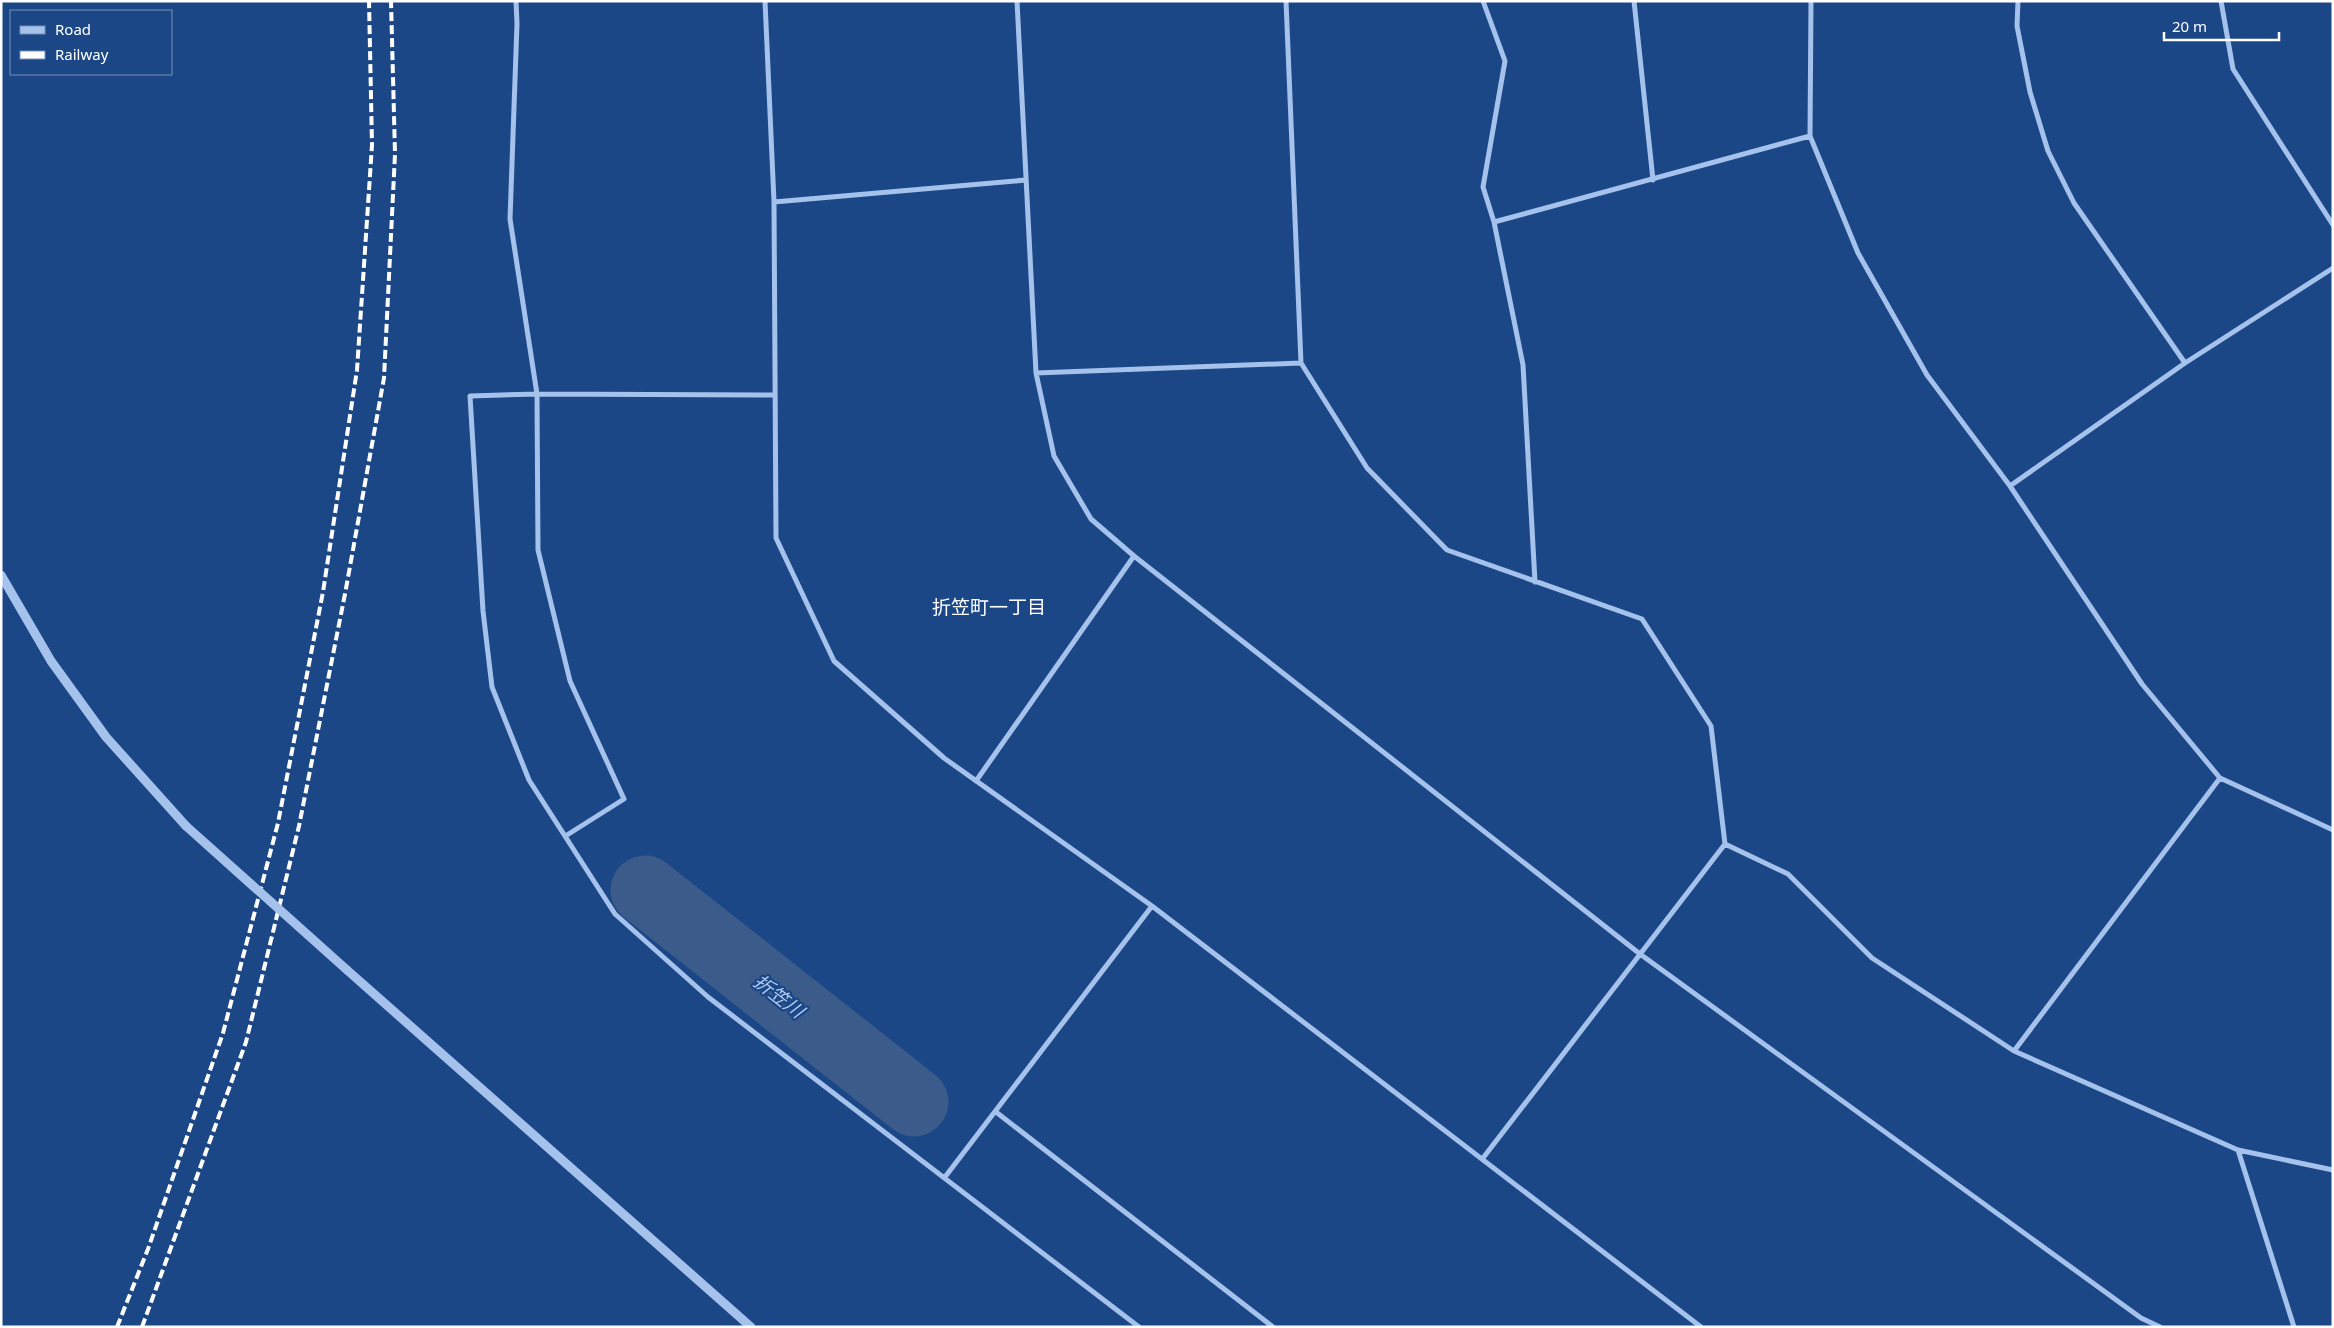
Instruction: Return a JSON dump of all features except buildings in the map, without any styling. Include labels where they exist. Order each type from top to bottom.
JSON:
[{"type":"street","points":[[516,1],[517,24],[510,219],[537,394],[538,550],[570,681],[624,799],[567,835]]},
{"type":"street","points":[[765,1],[774,202],[776,538],[834,661],[944,758],[1152,906],[1701,1327]]},
{"type":"street","points":[[1017,1],[1036,373],[1054,456],[1090,519],[1134,556],[1640,954],[2133,1313],[2160,1327]]},
{"type":"street","points":[[1286,1],[1301,362],[1367,468],[1447,550],[1642,619],[1711,726],[1725,844],[1482,1158]]},
{"type":"street","points":[[1483,1],[1506,61],[1483,187],[1494,222],[1522,365],[1535,582]]},
{"type":"street","points":[[1634,1],[1653,180]]},
{"type":"street","points":[[1811,1],[1810,136],[1858,254],[1927,375],[2010,486],[2142,684],[2220,778],[2333,830]]},
{"type":"street","points":[[2018,1],[2017,26],[2030,92],[2048,151],[2074,203],[2186,363]]},
{"type":"street","points":[[2221,1],[2233,69],[2333,225]]},
{"type":"street","points":[[1494,222],[1810,136]]},
{"type":"street","points":[[774,202],[1026,180]]},
{"type":"street","points":[[2010,486],[2186,363],[2333,268]]},
{"type":"street","points":[[1036,373],[1301,362]]},
{"type":"street","points":[[775,395],[537,394],[470,396],[483,611],[492,687],[529,780],[567,835],[615,914],[708,998],[945,1177],[1139,1327]]},
{"type":"street","points":[[976,781],[1134,556]]},
{"type":"street","points":[[1,575],[51,661],[106,737],[186,826],[751,1327]]},
{"type":"street","points":[[2014,1051],[2220,778]]},
{"type":"street","points":[[1725,844],[1788,874],[1872,958],[2014,1051],[2238,1150],[2333,1170]]},
{"type":"street","points":[[945,1177],[1152,906]]},
{"type":"street","points":[[996,1112],[1273,1327]]},
{"type":"street","points":[[2238,1150],[2294,1327]]},
{"type":"waterway","name":"折笠川","points":[[645,890],[914,1102]]},
{"type":"railway","points":[[117,1327],[148,1249],[223,1033],[278,823],[323,592],[357,370],[372,145],[369,1]]},
{"type":"railway","points":[[142,1327],[246,1042],[299,826],[345,594],[384,378],[395,154],[391,1]]},
{"type":"district","name":"折笠町一丁目","points":[[989,607]]}]
